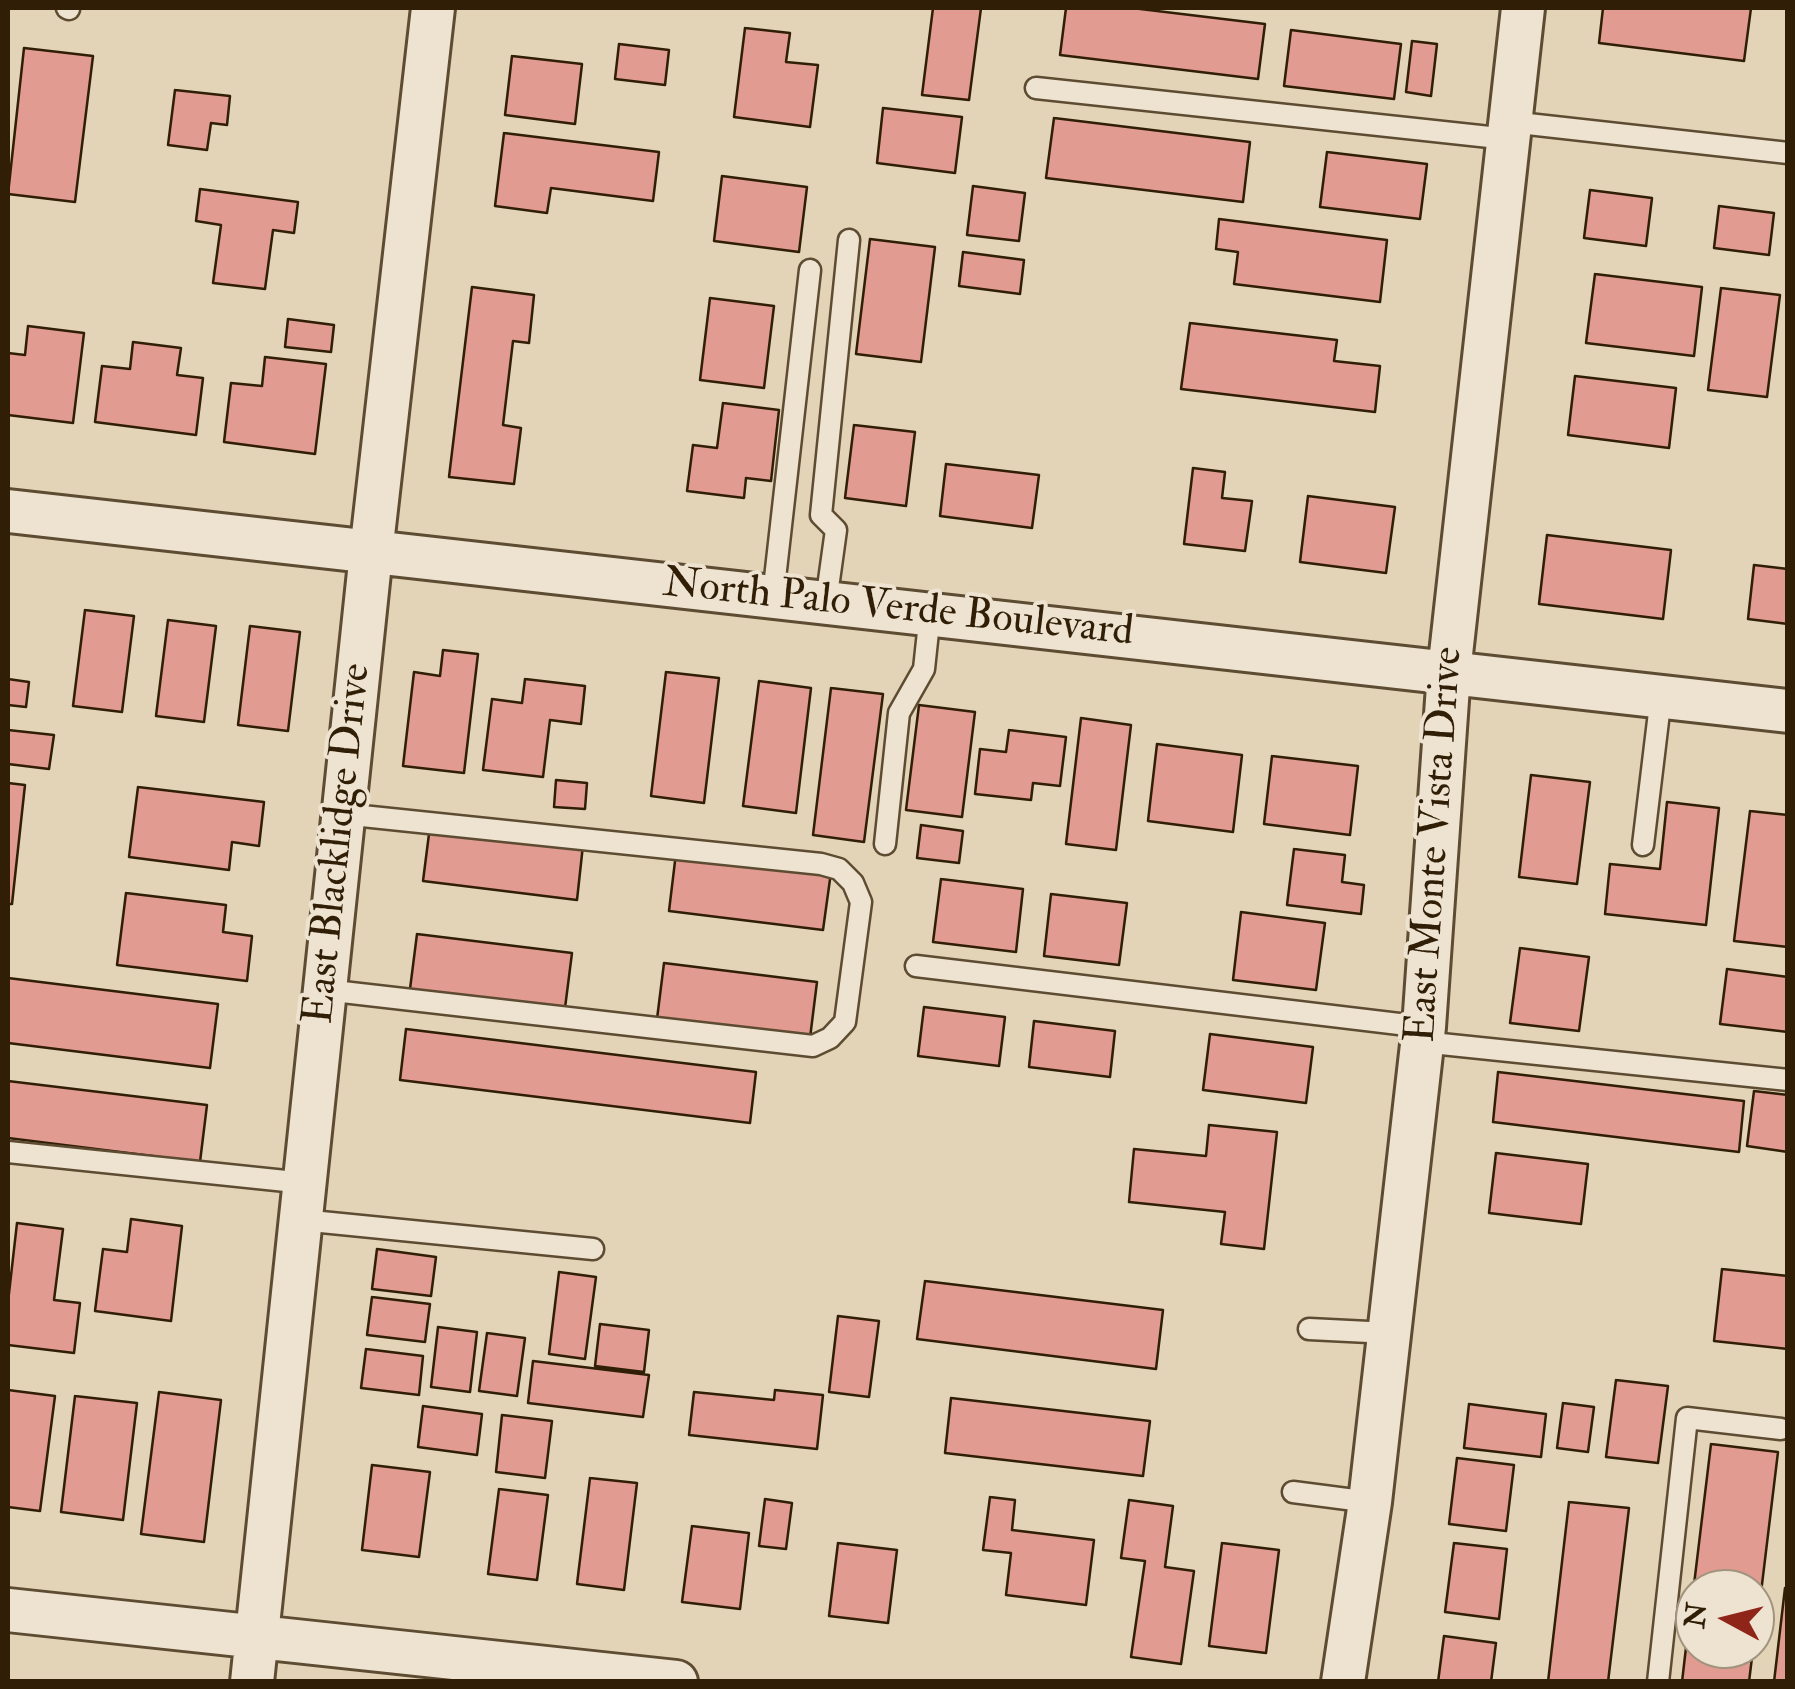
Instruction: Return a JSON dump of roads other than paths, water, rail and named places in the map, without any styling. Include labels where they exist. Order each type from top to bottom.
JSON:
[{"type":"street","name":"East Blacklidge Drive","points":[[252,1682],[371,553],[433,8]]},
{"type":"street","name":"East Monte Vista Drive","points":[[1344,1682],[1370,1502],[1423,1035],[1449,672],[1523,8]]},
{"type":"street","name":"North Palo Verde Boulevard","points":[[8,511],[1788,711]]},
{"type":"street","points":[[8,1610],[662,1681]]},
{"type":"lane","points":[[1036,88],[1788,152]]},
{"type":"lane","points":[[826,602],[836,530],[821,514],[849,240]]},
{"type":"lane","points":[[773,596],[810,270]]},
{"type":"lane","points":[[885,844],[899,714],[924,670],[930,613]]},
{"type":"lane","points":[[1643,845],[1661,696]]},
{"type":"lane","points":[[325,990],[813,1046],[830,1038],[845,1022],[861,902],[853,883],[840,869],[821,864],[343,814]]},
{"type":"lane","points":[[916,966],[1788,1080]]},
{"type":"lane","points":[[8,1152],[593,1249]]},
{"type":"lane","points":[[1309,1328],[1389,1333]]},
{"type":"lane","points":[[1658,1682],[1687,1418],[1781,1428]]},
{"type":"lane","points":[[1293,1492],[1370,1502]]}]
